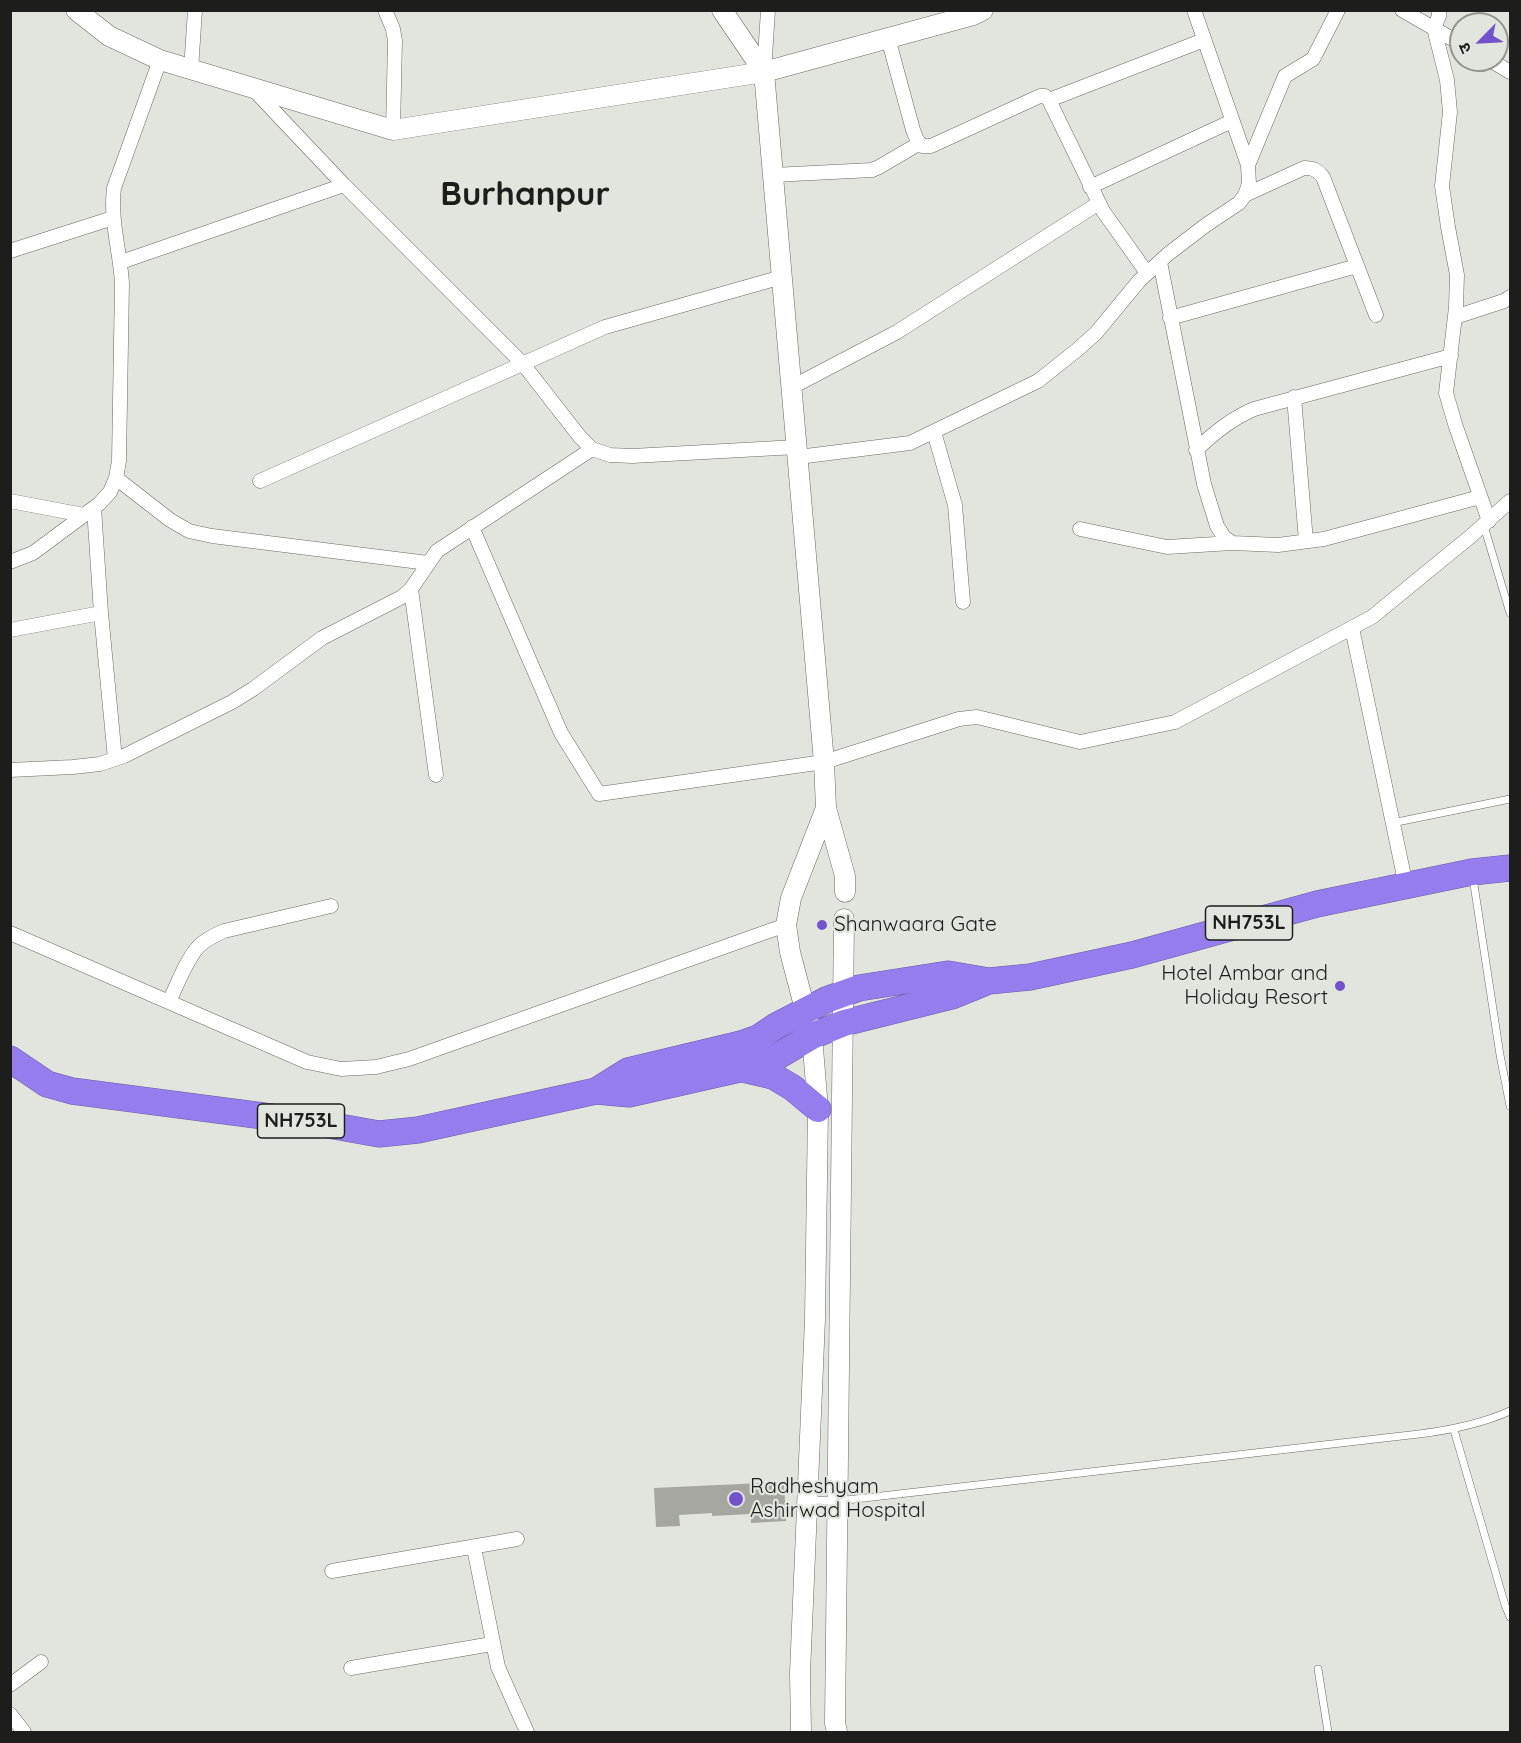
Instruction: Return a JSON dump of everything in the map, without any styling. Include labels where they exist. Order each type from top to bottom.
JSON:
[{"type":"highway","name":"NH753L","points":[[596,1091],[628,1071],[758,1038],[806,1010],[859,988],[948,974],[989,981],[1030,977],[1132,956],[1317,904],[1472,872],[1510,868]]},
{"type":"highway","name":"NH753L","points":[[10,1059],[47,1084],[72,1091],[379,1134],[418,1130],[596,1091],[629,1094],[766,1063],[812,1036],[844,1023],[952,996],[989,981]]},
{"type":"highway","points":[[741,1068],[773,1076],[793,1088],[818,1109]]},
{"type":"main road","points":[[76,10],[109,36],[160,60],[393,130],[764,72],[973,15],[983,10]]},
{"type":"main road","points":[[722,10],[764,72],[824,762],[826,808],[845,876],[844,891]]},
{"type":"main road","points":[[801,1732],[799,1696],[815,1319],[818,1109],[812,1036],[790,952],[786,925],[791,898],[826,808]]},
{"type":"main road","points":[[837,1732],[835,1723],[844,919]]},
{"type":"street","points":[[191,70],[195,10]]},
{"type":"street","points":[[386,10],[395,40],[393,130]]},
{"type":"street","points":[[764,72],[768,10]]},
{"type":"street","points":[[1194,10],[1248,165],[1249,184],[1245,195]]},
{"type":"street","points":[[1248,165],[1285,76],[1313,59],[1338,10]]},
{"type":"street","points":[[1402,10],[1419,14],[1434,28],[1449,37]]},
{"type":"street","points":[[1439,10],[1434,28],[1447,80],[1450,112],[1442,186],[1457,275],[1455,318],[1446,393],[1449,408],[1480,497],[1486,523]]},
{"type":"street","points":[[888,38],[913,130],[922,146],[931,146],[1040,96],[1045,96],[1050,100],[1099,203],[1148,273]]},
{"type":"street","points":[[1050,100],[1204,40]]},
{"type":"street","points":[[10,562],[33,553],[89,511],[110,492],[116,478],[119,461],[122,283],[121,262],[113,218],[114,188],[160,60]]},
{"type":"street","points":[[253,88],[344,185],[523,364],[579,437],[592,449],[610,455],[797,452],[903,445],[1038,381],[1096,333],[1139,281],[1206,225],[1231,209],[1245,195],[1304,168],[1312,168],[1323,177],[1376,315]]},
{"type":"street","points":[[1090,187],[1232,121]]},
{"type":"street","points":[[773,175],[872,170],[920,143]]},
{"type":"street","points":[[121,262],[344,185]]},
{"type":"street","points":[[792,387],[897,332],[1099,203]]},
{"type":"street","points":[[10,251],[113,218]]},
{"type":"street","points":[[1160,262],[1196,450],[1210,507],[1217,526],[1224,537],[1232,543]]},
{"type":"street","points":[[1170,318],[1357,266]]},
{"type":"street","points":[[260,481],[617,322],[782,277]]},
{"type":"street","points":[[1455,318],[1510,297]]},
{"type":"street","points":[[1196,450],[1237,416],[1254,409],[1451,356]]},
{"type":"street","points":[[1294,397],[1306,541]]},
{"type":"street","points":[[934,432],[955,505],[963,602]]},
{"type":"street","points":[[10,770],[100,764],[116,759],[232,702],[254,689],[322,638],[402,597],[411,589],[437,551],[592,449]]},
{"type":"street","points":[[116,478],[170,520],[189,531],[212,536],[428,562]]},
{"type":"street","points":[[1080,530],[1167,547],[1232,543],[1278,545],[1324,539],[1480,497]]},
{"type":"street","points":[[10,501],[89,511]]},
{"type":"street","points":[[472,527],[561,734],[599,794],[824,762],[959,719],[977,717],[1080,742],[1175,722],[1372,617],[1510,501]]},
{"type":"street","points":[[89,511],[116,759]]},
{"type":"street","points":[[411,589],[436,775]]},
{"type":"street","points":[[10,630],[101,613]]},
{"type":"street","points":[[1352,628],[1406,886]]},
{"type":"street","points":[[169,1002],[192,957],[199,946],[210,937],[224,931],[331,906]]},
{"type":"street","points":[[10,933],[307,1062],[341,1070],[376,1067],[409,1059],[786,925]]},
{"type":"street","points":[[332,1572],[517,1539]]},
{"type":"street","points":[[474,1548],[492,1644],[502,1678],[527,1732]]},
{"type":"street","points":[[351,1668],[492,1644]]},
{"type":"street","points":[[10,1685],[41,1662]]},
{"type":"street","points":[[10,1714],[24,1732]]},
{"type":"lane","points":[[1486,523],[1510,613]]},
{"type":"lane","points":[[1392,823],[1510,799]]},
{"type":"lane","points":[[1472,872],[1510,1106]]},
{"type":"lane","points":[[807,1499],[838,1501],[1454,1430],[1493,1419],[1510,1411]]},
{"type":"lane","points":[[1454,1430],[1510,1617]]},
{"type":"lane","points":[[1318,1669],[1328,1732]]},
{"type":"building","points":[[784,1482],[786,1521],[751,1523],[751,1514],[712,1516],[712,1513],[679,1515],[680,1526],[656,1527],[654,1488]]},
{"type":"place","name":"Shanwaara Gate","points":[[822,925]]},
{"type":"place","name":"Hotel Ambar and Holiday Resort","points":[[1340,986]]},
{"type":"place","name":"Radheshyam Ashirwad Hospital","points":[[736,1499]]},
{"type":"district","name":"Burhanpur","points":[[525,195]]}]
